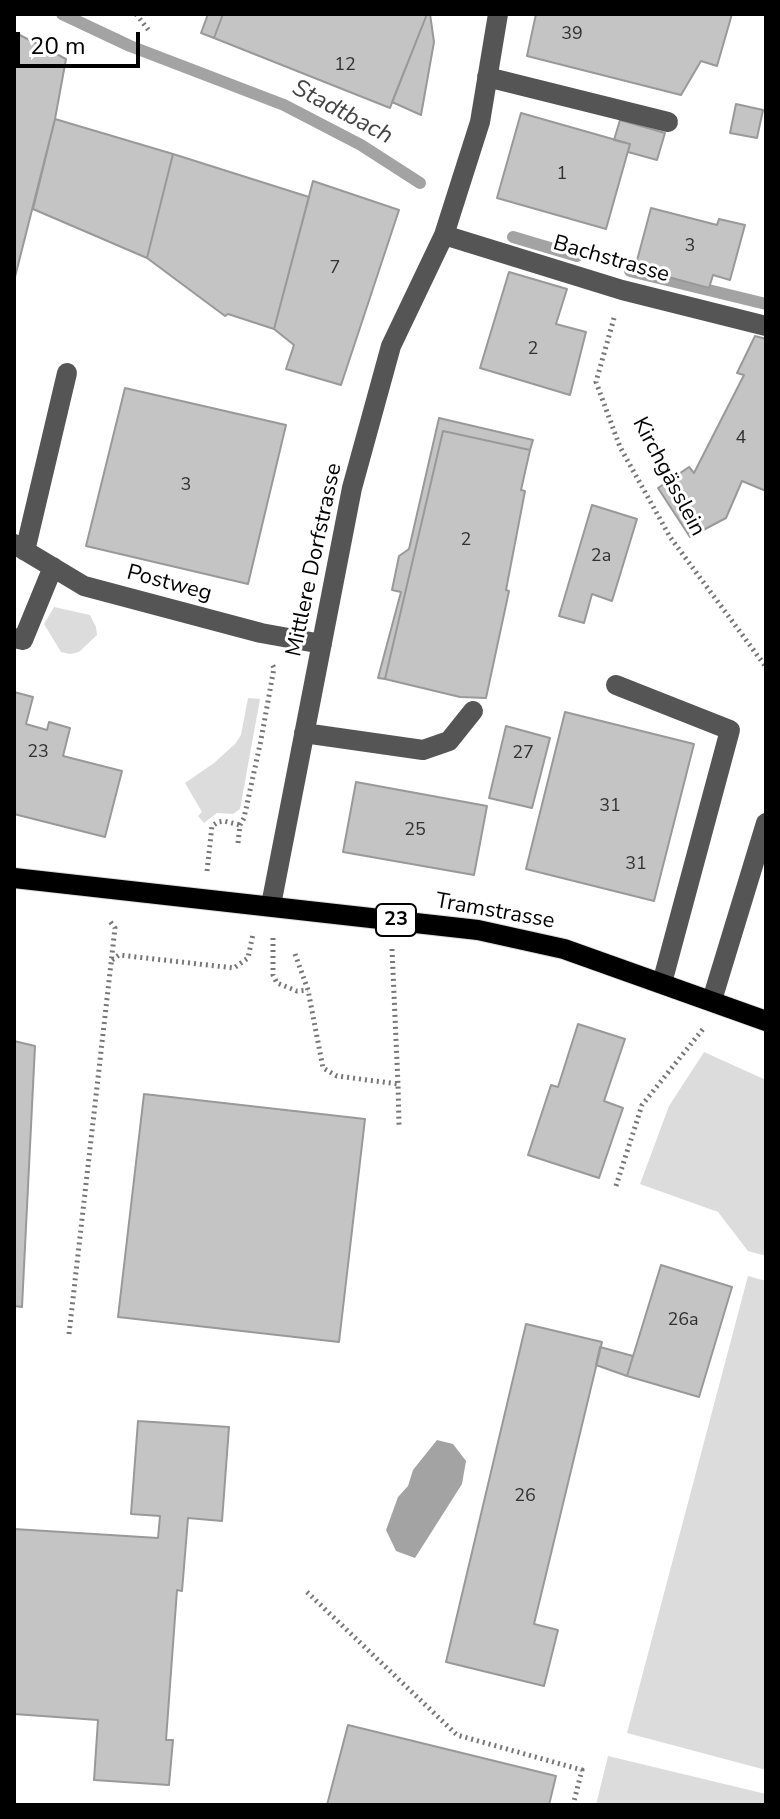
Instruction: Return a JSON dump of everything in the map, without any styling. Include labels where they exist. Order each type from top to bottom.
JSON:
[{"type":"main road","name":"Tramstrasse","points":[[14,878],[478,930],[564,949],[766,1021]]},
{"type":"street","name":"Mittlere Dorfstrasse","points":[[264,904],[304,733],[352,488],[391,346],[444,235],[480,122],[498,14]]},
{"type":"street","points":[[487,77],[668,122]]},
{"type":"street","name":"Bachstrasse","points":[[444,235],[622,290],[766,326]]},
{"type":"street","points":[[20,548],[67,373]]},
{"type":"street","name":"Postweg","points":[[20,548],[84,586],[261,633],[322,644]]},
{"type":"street","points":[[14,638],[23,640],[53,567]]},
{"type":"street","points":[[616,685],[730,730],[662,983]]},
{"type":"street","points":[[304,733],[423,750],[449,741],[473,711]]},
{"type":"street","points":[[712,1000],[766,823]]},
{"type":"path","points":[[136,14],[150,32]]},
{"type":"path","name":"Kirchgässlein","points":[[622,290],[596,382],[620,447],[670,537],[766,667]]},
{"type":"path","points":[[238,843],[274,668],[261,633]]},
{"type":"path","points":[[209,844],[212,826],[218,822],[240,825]]},
{"type":"path","points":[[69,1334],[111,961],[119,955],[234,968],[248,958],[264,904]]},
{"type":"path","points":[[381,918],[394,955],[399,1125]]},
{"type":"path","points":[[295,954],[308,990],[323,1068],[337,1076],[398,1084]]},
{"type":"path","points":[[274,957],[273,975],[277,983],[297,991],[308,990]]},
{"type":"path","points":[[616,1186],[642,1105],[702,1033],[712,1000]]},
{"type":"path","points":[[307,1592],[457,1735],[582,1770],[573,1805]]},
{"type":"shaded area","points":[[54,607],[90,615],[97,635],[79,652],[61,652],[44,624]]},
{"type":"shaded area","points":[[248,698],[260,699],[240,809],[233,814],[217,813],[204,823],[198,816],[202,812],[185,783],[235,744],[241,735]]},
{"type":"shaded area","points":[[704,1052],[766,1080],[766,1256],[748,1251],[718,1212],[640,1184],[669,1106]]},
{"type":"shaded area","points":[[748,1276],[766,1281],[766,1770],[627,1733]]},
{"type":"shaded area","points":[[437,1440],[453,1444],[466,1461],[462,1484],[415,1558],[396,1551],[386,1530],[398,1497],[408,1486],[413,1470]]},
{"type":"shaded area","points":[[608,1756],[766,1794],[766,1805],[596,1805]]},
{"type":"building","points":[[208,14],[223,14],[214,38],[201,33]]},
{"type":"building","points":[[223,14],[427,14],[390,108],[214,38]]},
{"type":"building","points":[[427,14],[430,14],[434,42],[421,115],[392,102]]},
{"type":"building","points":[[536,14],[732,14],[717,66],[701,61],[681,95],[527,56]]},
{"type":"building","points":[[14,32],[66,59],[55,119],[14,281]]},
{"type":"building","points":[[736,104],[763,110],[757,138],[730,133]]},
{"type":"building","points":[[521,113],[630,144],[606,229],[497,198]]},
{"type":"building","points":[[55,119],[173,154],[147,258],[33,209]]},
{"type":"building","points":[[620,120],[665,133],[657,160],[628,152],[630,144],[614,140]]},
{"type":"building","points":[[173,154],[309,197],[274,329],[228,314],[225,316],[147,258]]},
{"type":"building","points":[[313,181],[399,210],[341,385],[286,369],[294,345],[274,329]]},
{"type":"building","points":[[651,208],[717,225],[719,219],[745,225],[730,280],[713,275],[709,288],[635,268]]},
{"type":"building","points":[[509,272],[567,289],[556,324],[586,332],[570,395],[480,368]]},
{"type":"building","points":[[755,336],[766,339],[766,491],[742,481],[726,518],[690,537],[658,488],[689,467],[694,473],[744,375],[737,373]]},
{"type":"building","points":[[125,388],[286,425],[248,584],[86,546]]},
{"type":"building","points":[[439,418],[533,440],[530,450],[443,431],[385,679],[378,678],[401,592],[392,590],[399,556],[409,549]]},
{"type":"building","points":[[443,431],[530,450],[506,590],[509,591],[486,698],[460,697],[385,679]]},
{"type":"building","points":[[592,505],[637,519],[612,601],[592,594],[584,623],[559,616]]},
{"type":"building","points":[[14,692],[33,697],[26,724],[47,730],[49,722],[70,728],[63,756],[122,771],[105,837],[14,814]]},
{"type":"building","points":[[565,712],[694,744],[654,901],[526,869]]},
{"type":"building","points":[[506,726],[550,738],[532,808],[489,798]]},
{"type":"building","points":[[356,782],[487,806],[474,875],[343,852]]},
{"type":"building","points":[[578,1024],[625,1039],[604,1101],[623,1108],[599,1178],[528,1155],[551,1085],[558,1087]]},
{"type":"building","points":[[14,1041],[35,1046],[22,1307],[14,1306]]},
{"type":"building","points":[[144,1094],[365,1119],[339,1342],[118,1317]]},
{"type":"building","points":[[661,1265],[732,1287],[699,1397],[627,1376]]},
{"type":"building","points":[[526,1324],[602,1342],[534,1624],[558,1630],[544,1686],[446,1662]]},
{"type":"building","points":[[600,1347],[633,1356],[627,1376],[596,1365]]},
{"type":"building","points":[[138,1421],[229,1427],[222,1521],[188,1518],[182,1591],[177,1590],[166,1740],[173,1740],[169,1785],[94,1780],[98,1720],[14,1714],[14,1529],[158,1538],[160,1516],[131,1514]]},
{"type":"building","points":[[348,1725],[556,1776],[549,1805],[327,1805]]},
{"type":"waterway","name":"Stadtbach","points":[[62,14],[130,46],[284,105],[361,145],[420,183]]},
{"type":"waterway","name":"Stadtbach","points":[[513,237],[577,256]]},
{"type":"waterway","name":"Stadtbach","points":[[630,271],[766,304]]}]
